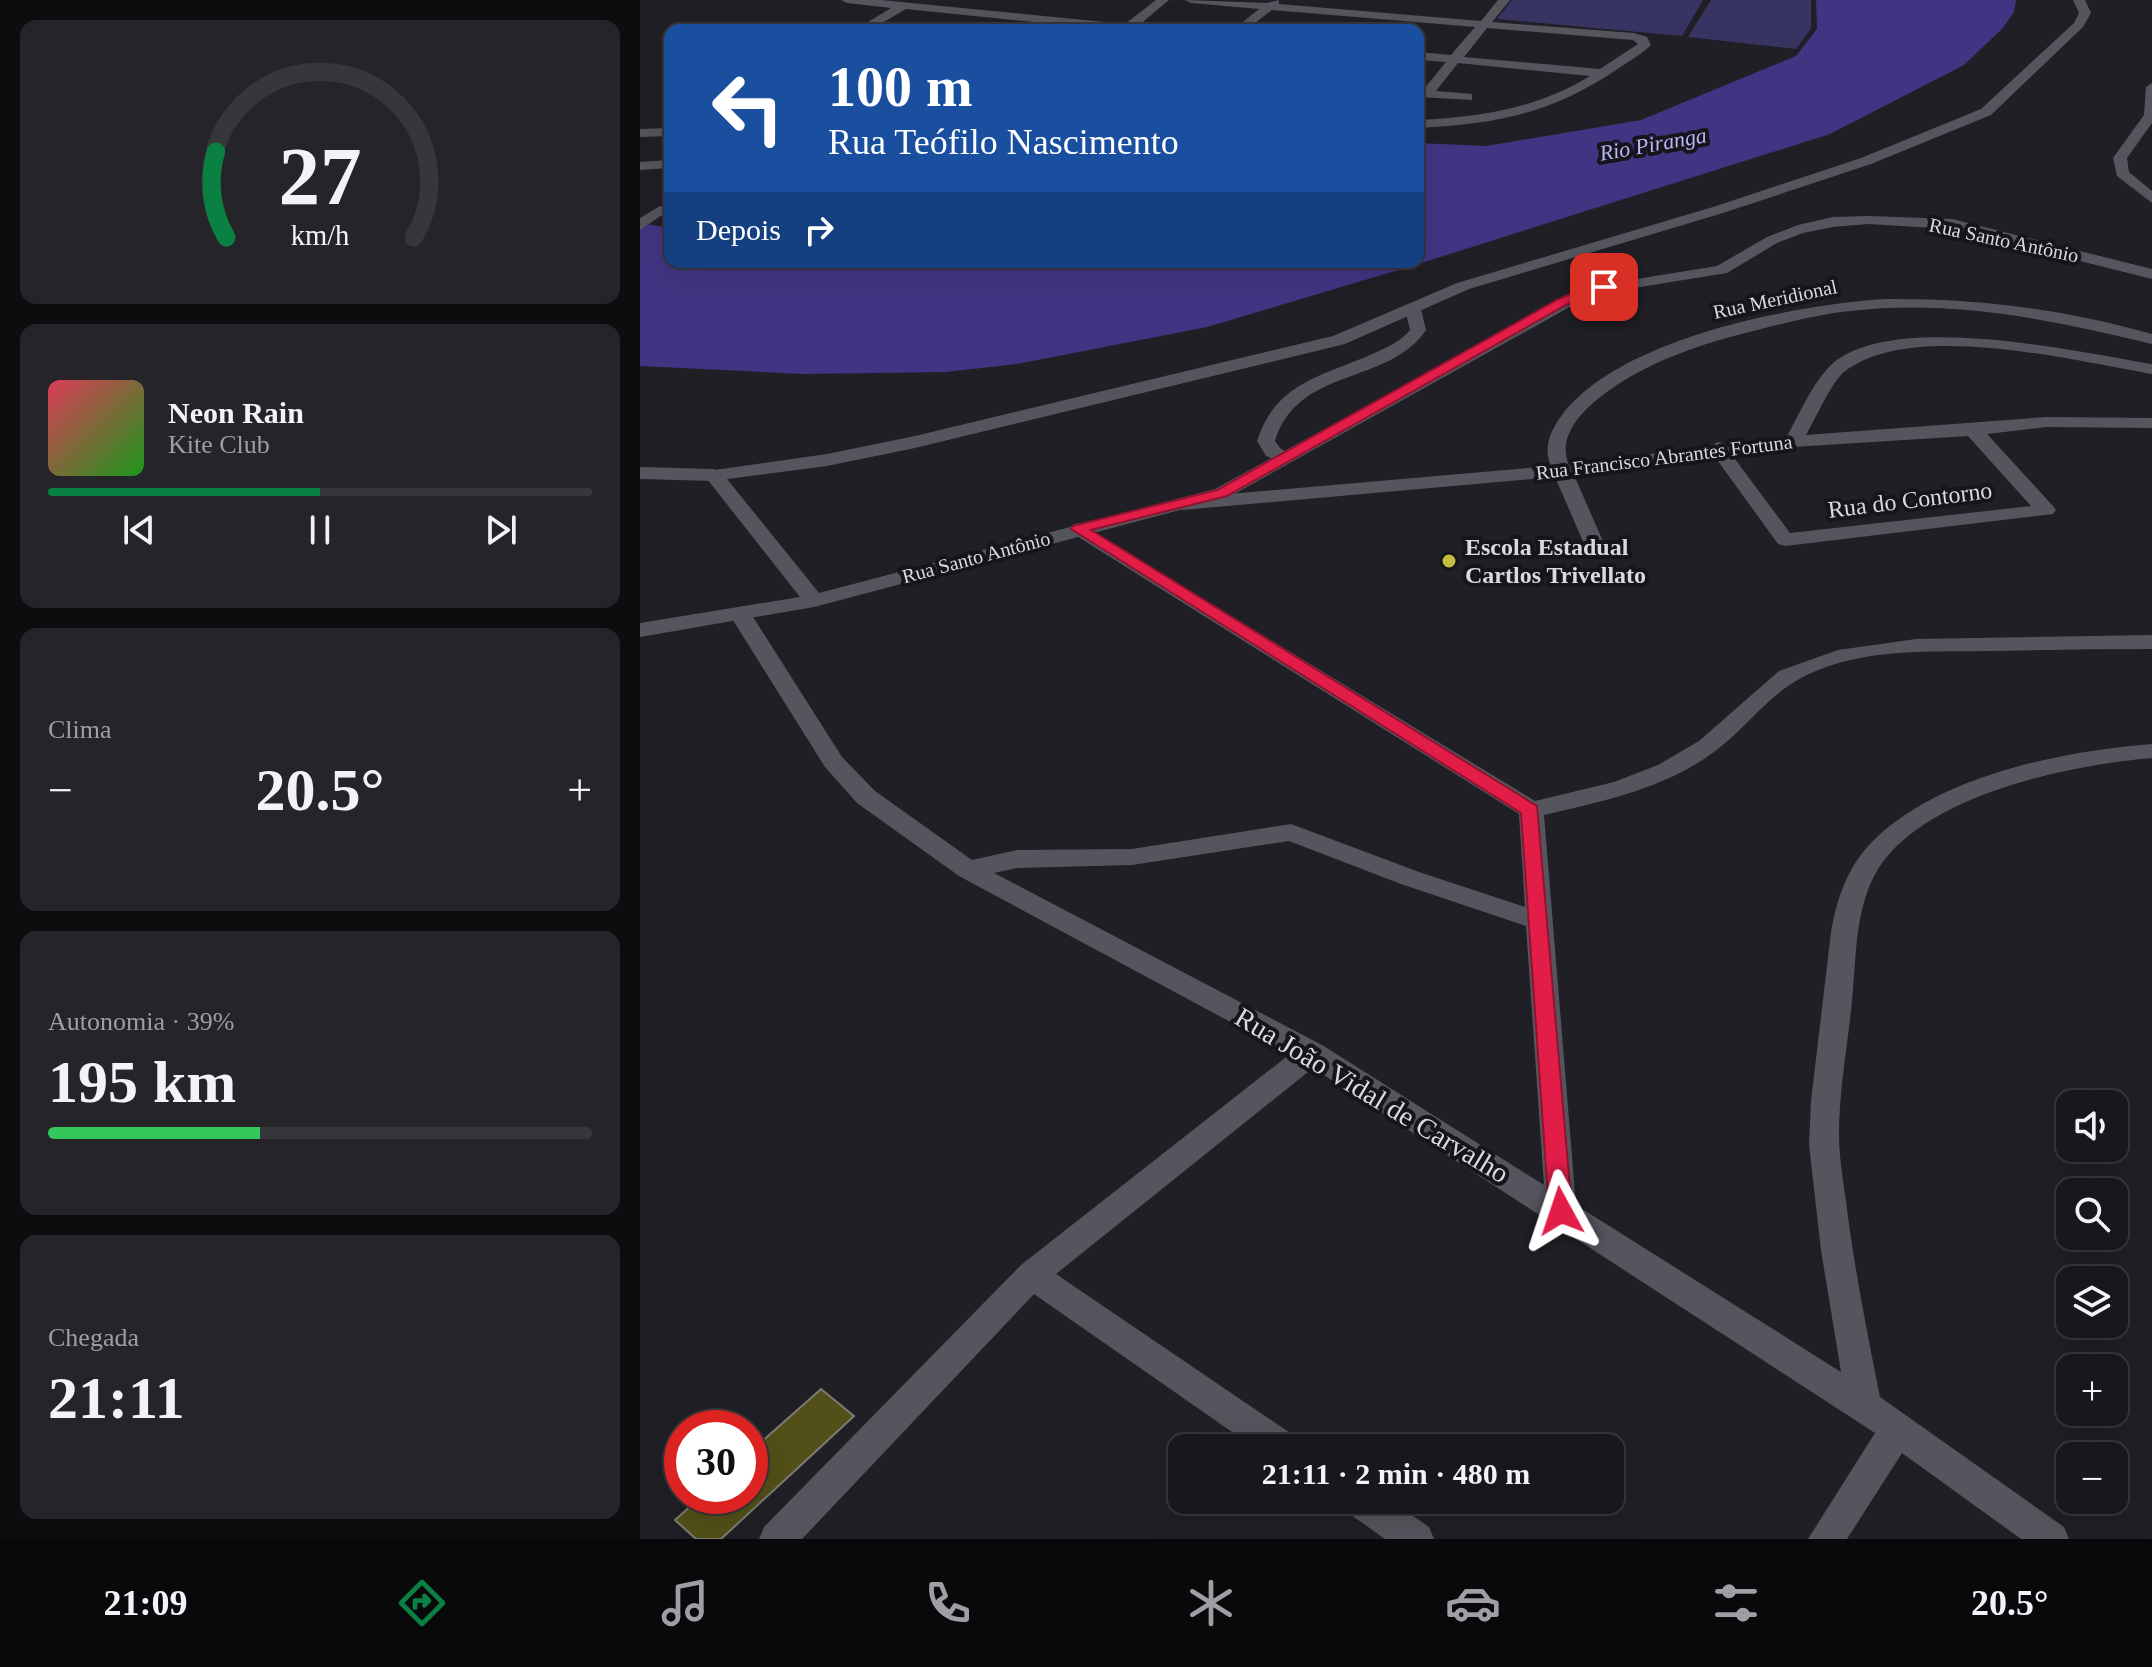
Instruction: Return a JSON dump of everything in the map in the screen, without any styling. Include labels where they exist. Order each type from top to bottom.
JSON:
[{"type":"street","points":[[847,0],[907,3],[1075,24]]},
{"type":"street","points":[[994,24],[1028,0]]},
{"type":"street","points":[[1132,24],[1163,0]]},
{"type":"street","points":[[1191,0],[1274,3],[1634,37],[1643,40],[1645,45],[1551,102],[1517,113],[1424,123]]},
{"type":"street","points":[[1366,24],[1390,0]]},
{"type":"street","points":[[1424,92],[1504,0]]},
{"type":"street","points":[[640,473],[714,475],[827,460],[1339,340],[1493,276],[1718,210],[1866,161],[1986,112],[2079,25],[2085,13],[2079,0]]},
{"type":"street","points":[[871,24],[907,3]]},
{"type":"street","points":[[1247,24],[1274,3]]},
{"type":"street","points":[[1424,56],[1600,73]]},
{"type":"street","points":[[2152,87],[2151,115],[2120,158],[2122,173],[2152,199]]},
{"type":"street","points":[[1424,94],[1467,97]]},
{"type":"street","points":[[640,133],[664,132]]},
{"type":"street","points":[[640,166],[664,164]]},
{"type":"street","name":"Rua Santo Antônio","points":[[643,635],[814,601],[1222,493],[1587,291],[1721,270],[1772,240],[1833,222],[1952,224],[2152,274]]},
{"type":"street","name":"Rua Meridional","points":[[1595,546],[1556,457],[1555,444],[1564,424],[1580,405],[1623,373],[1662,352],[1703,336],[1854,306],[1914,305],[2032,313],[2085,322],[2152,339]]},
{"type":"street","points":[[1285,457],[1273,452],[1266,441],[1285,403],[1318,380],[1397,350],[1413,340],[1418,330],[1413,309]]},
{"type":"street","points":[[1793,441],[1835,370],[1861,354],[1897,345],[1948,341],[2003,344],[2152,369]]},
{"type":"street","name":"Rua Francisco Abrantes Fortuna","points":[[1177,504],[1564,471],[1718,448],[1793,441],[1973,430],[2047,422],[2152,423]]},
{"type":"street","name":"Rua do Contorno","points":[[1718,448],[1785,540],[2046,510],[1973,430]]},
{"type":"street","points":[[714,475],[814,601]]},
{"type":"street","points":[[1079,529],[1531,810],[1614,791],[1683,762],[1731,727],[1756,699],[1798,670],[1851,653],[1905,645],[2152,642]]},
{"type":"street","name":"Rua João Vidal de Carvalho","points":[[740,614],[833,762],[866,797],[968,870],[1312,1053],[1865,1406],[2051,1539]]},
{"type":"street","points":[[1865,1406],[1837,1265],[1824,1137],[1848,913],[1861,873],[1888,840],[1929,812],[1971,792],[2055,764],[2103,755],[2152,751]]},
{"type":"street","points":[[1531,810],[1561,1211]]},
{"type":"street","points":[[968,870],[1017,859],[1157,854],[1291,832],[1410,878],[1537,920]]},
{"type":"street","points":[[777,1539],[1032,1275],[1312,1053]]},
{"type":"street","points":[[1032,1275],[1264,1434]]},
{"type":"street","points":[[1826,1539],[1898,1429]]},
{"type":"street","points":[[1380,1514],[1416,1539]]},
{"type":"shaded area","points":[[1512,0],[1703,0],[1682,36],[1497,19]]},
{"type":"shaded area","points":[[1711,0],[1811,0],[1811,29],[1796,49],[1688,37]]},
{"type":"water","name":"Rio Piranga","points":[[1816,0],[2016,0],[2014,12],[2003,28],[1964,65],[1830,134],[1424,262],[1424,143],[1486,146],[1641,120],[1796,56],[1817,29]]},
{"type":"water","points":[[640,223],[664,227],[664,268],[1405,268],[1207,327],[1017,364],[946,372],[803,374],[640,366]]},
{"type":"building","points":[[821,1389],[854,1416],[768,1496],[768,1436]]},
{"type":"building","points":[[682,1514],[748,1514],[721,1539],[696,1539],[675,1520]]},
{"type":"place","name":"Escola Estadual Cartlos Trivellato","points":[[1449,561]]},
{"type":"route","points":[[1561,1211],[1531,810],[1079,529],[1222,493],[1562,302],[1604,287]]}]
